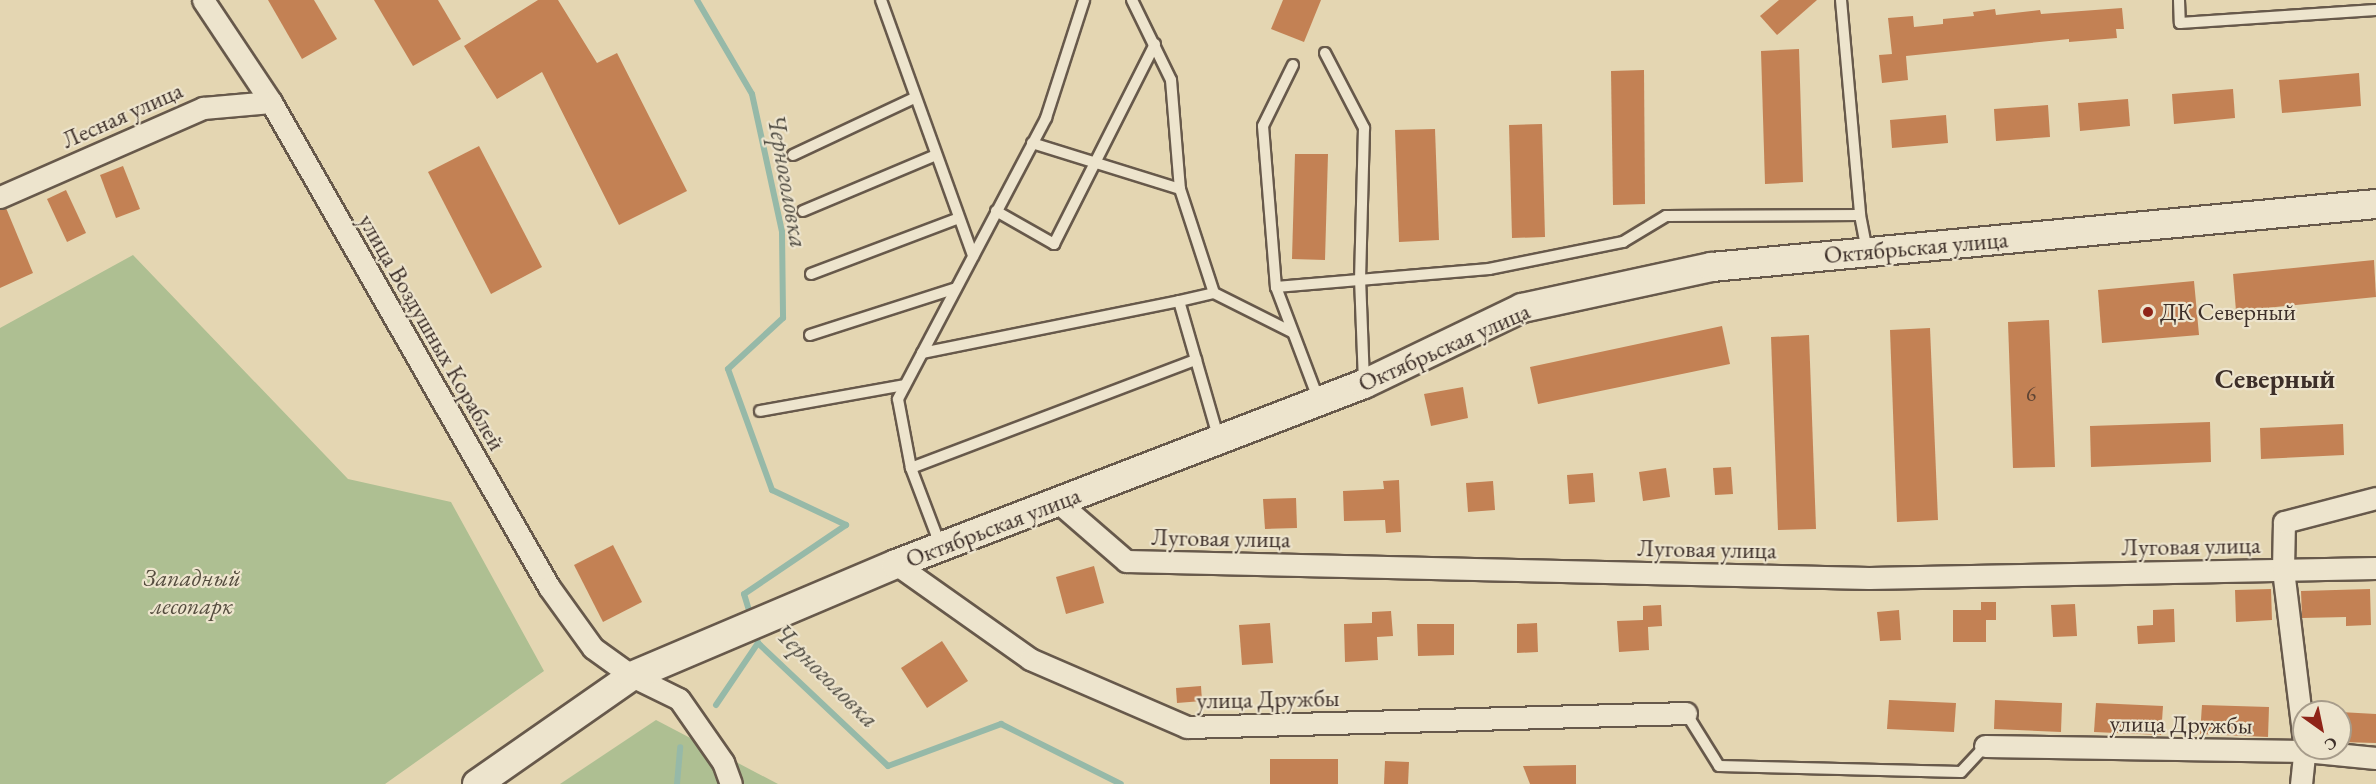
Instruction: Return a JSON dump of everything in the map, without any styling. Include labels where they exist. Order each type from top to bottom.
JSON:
[{"type":"street","name":"улица Воздушных Кораблей","points":[[203,0],[271,102],[549,587],[593,648],[632,676],[679,699],[723,762],[731,784]]},
{"type":"street","name":"Лесная улица","points":[[0,197],[203,108],[271,102]]},
{"type":"street","name":"Октябрьская улица","points":[[477,784],[632,676],[896,564],[1364,384],[1522,308],[1712,267],[2376,204]]},
{"type":"street","points":[[2299,700],[2283,569],[2284,522],[2376,498]]},
{"type":"street","name":"Луговая улица","points":[[1059,502],[1125,561],[1869,578],[2376,568]]},
{"type":"street","name":"улица Дружбы","points":[[896,564],[1030,658],[1187,727],[1686,713]]},
{"type":"street","name":"улица Дружбы","points":[[1985,746],[2292,747]]},
{"type":"street","name":"улица Дружбы","points":[[2352,754],[2376,758]]},
{"type":"street","points":[[2301,784],[2304,760]]},
{"type":"lane","points":[[881,0],[914,98],[973,256]]},
{"type":"lane","points":[[941,547],[911,468],[898,399],[1046,118],[1084,0]]},
{"type":"lane","points":[[1132,0],[1171,80],[1180,189],[1214,293]]},
{"type":"lane","points":[[1841,0],[1860,215],[1868,252]]},
{"type":"lane","points":[[2179,0],[2180,23],[2376,10]]},
{"type":"lane","points":[[996,211],[1054,244],[1097,163],[1155,44]]},
{"type":"lane","points":[[1325,53],[1364,128],[1360,278],[1364,384]]},
{"type":"lane","points":[[1293,65],[1263,126],[1275,287],[1319,402]]},
{"type":"lane","points":[[793,154],[914,98]]},
{"type":"lane","points":[[1032,143],[1180,189]]},
{"type":"lane","points":[[803,211],[936,155]]},
{"type":"lane","points":[[1275,287],[1360,278],[1490,269],[1623,242],[1666,216],[1860,215]]},
{"type":"lane","points":[[811,274],[959,218]]},
{"type":"lane","points":[[810,335],[956,288]]},
{"type":"lane","points":[[922,354],[1214,293],[1292,332]]},
{"type":"lane","points":[[1179,302],[1219,440]]},
{"type":"lane","points":[[911,468],[1196,360]]},
{"type":"lane","points":[[760,411],[905,385]]},
{"type":"lane","points":[[1686,713],[1719,766],[1961,772],[1985,746]]},
{"type":"green space","name":"Западный лесопарк","points":[[133,255],[348,479],[451,502],[544,671],[385,784],[0,784],[0,328]]},
{"type":"green space","points":[[656,720],[778,784],[560,784]]},
{"type":"building","points":[[268,0],[314,0],[337,39],[302,59]]},
{"type":"building","points":[[374,0],[438,0],[461,39],[413,66]]},
{"type":"building","points":[[538,0],[558,0],[597,63],[617,53],[687,191],[619,225],[542,72],[497,99],[464,46]]},
{"type":"building","points":[[1283,0],[1321,0],[1304,42],[1271,29]]},
{"type":"building","points":[[1779,0],[1817,0],[1777,35],[1760,16]]},
{"type":"building","points":[[2122,8],[2124,29],[2116,29],[2117,38],[2069,42],[2069,39],[1906,56],[1908,80],[1882,83],[1879,55],[1892,54],[1888,18],[1913,16],[1914,27],[1943,24],[1943,19],[1974,16],[1973,12],[1995,9],[1996,15],[2040,10],[2041,14]]},
{"type":"building","points":[[1799,49],[1803,182],[1765,184],[1761,51]]},
{"type":"building","points":[[1644,70],[1645,204],[1613,205],[1611,71]]},
{"type":"building","points":[[2359,73],[2361,106],[2282,113],[2279,80]]},
{"type":"building","points":[[2233,89],[2235,118],[2174,124],[2172,94]]},
{"type":"building","points":[[2128,99],[2130,126],[2080,131],[2078,103]]},
{"type":"building","points":[[2048,105],[2050,137],[1996,141],[1994,109]]},
{"type":"building","points":[[1946,115],[1948,143],[1892,148],[1890,120]]},
{"type":"building","points":[[1542,124],[1545,237],[1512,238],[1509,125]]},
{"type":"building","points":[[1435,129],[1439,240],[1399,242],[1395,130]]},
{"type":"building","points":[[479,146],[542,267],[491,294],[428,172]]},
{"type":"building","points":[[1295,154],[1328,154],[1325,260],[1292,259]]},
{"type":"building","points":[[123,166],[140,209],[116,218],[100,175]]},
{"type":"building","points":[[66,190],[86,233],[67,242],[47,199]]},
{"type":"building","points":[[6,208],[33,273],[0,288],[0,210]]},
{"type":"building","points":[[2374,260],[2376,297],[2236,311],[2233,274]]},
{"type":"building","name":"ДК Северный","points":[[2194,281],[2199,335],[2102,343],[2098,290]]},
{"type":"building","points":[[2049,320],[2055,467],[2013,468],[2008,322]]},
{"type":"building","points":[[1722,326],[1730,364],[1538,404],[1530,367]]},
{"type":"building","points":[[1930,328],[1938,520],[1897,522],[1890,330]]},
{"type":"building","points":[[1809,335],[1816,529],[1778,530],[1771,337]]},
{"type":"building","points":[[1463,387],[1468,418],[1431,426],[1424,394]]},
{"type":"building","points":[[2210,422],[2211,462],[2091,467],[2090,426]]},
{"type":"building","points":[[2343,424],[2344,455],[2261,459],[2260,428]]},
{"type":"building","points":[[1731,467],[1733,494],[1715,495],[1713,468]]},
{"type":"building","points":[[1666,468],[1670,497],[1643,501],[1639,472]]},
{"type":"building","points":[[1593,473],[1595,502],[1569,504],[1567,475]]},
{"type":"building","points":[[1399,480],[1401,532],[1386,533],[1385,520],[1344,521],[1343,491],[1384,489],[1383,481]]},
{"type":"building","points":[[1493,481],[1495,510],[1468,512],[1466,483]]},
{"type":"building","points":[[1296,498],[1297,528],[1265,529],[1263,499]]},
{"type":"building","points":[[613,545],[642,602],[603,622],[574,565]]},
{"type":"building","points":[[1094,566],[1104,603],[1066,614],[1056,577]]},
{"type":"building","points":[[2271,589],[2272,620],[2236,622],[2235,590]]},
{"type":"building","points":[[2370,589],[2371,625],[2346,626],[2346,617],[2302,618],[2301,591]]},
{"type":"building","points":[[1981,602],[1996,602],[1996,620],[1986,620],[1986,642],[1953,642],[1953,610],[1981,610]]},
{"type":"building","points":[[2075,604],[2077,636],[2053,637],[2051,605]]},
{"type":"building","points":[[1661,605],[1662,626],[1648,627],[1649,650],[1619,652],[1617,621],[1643,620],[1643,606]]},
{"type":"building","points":[[2174,609],[2175,642],[2138,644],[2137,626],[2153,625],[2153,610]]},
{"type":"building","points":[[1899,610],[1901,640],[1880,641],[1877,612]]},
{"type":"building","points":[[1391,611],[1393,636],[1377,637],[1378,660],[1345,662],[1344,624],[1372,623],[1372,612]]},
{"type":"building","points":[[1270,623],[1273,663],[1242,665],[1239,625]]},
{"type":"building","points":[[1537,623],[1538,652],[1517,653],[1517,624]]},
{"type":"building","points":[[1417,624],[1454,624],[1454,655],[1418,656]]},
{"type":"building","points":[[942,641],[968,681],[927,708],[901,668]]},
{"type":"building","points":[[1201,686],[1202,701],[1177,703],[1176,688]]},
{"type":"building","points":[[1889,700],[1956,703],[1954,732],[1887,729]]},
{"type":"building","points":[[1995,700],[2062,703],[2061,732],[1994,729]]},
{"type":"building","points":[[2096,703],[2163,706],[2161,735],[2094,732]]},
{"type":"building","points":[[2202,705],[2269,707],[2268,737],[2200,734]]},
{"type":"building","points":[[2352,713],[2376,714],[2376,743],[2352,742]]},
{"type":"building","points":[[1270,759],[1338,759],[1338,784],[1270,784]]},
{"type":"building","points":[[1385,761],[1409,762],[1408,784],[1384,784]]},
{"type":"building","points":[[1576,765],[1576,784],[1530,784],[1523,766]]},
{"type":"waterway","name":"Черноголовка","points":[[697,0],[752,94],[782,232],[783,318],[728,369],[772,490],[846,525],[744,594],[751,617]]},
{"type":"waterway","name":"Черноголовка","points":[[755,633],[758,643],[888,766],[1001,724],[1121,784]]},
{"type":"waterway","points":[[716,705],[758,643]]},
{"type":"waterway","points":[[677,784],[680,747]]},
{"type":"place","name":"ДК Северный","points":[[2148,312]]},
{"type":"district","name":"Северный","points":[[2275,379]]}]
